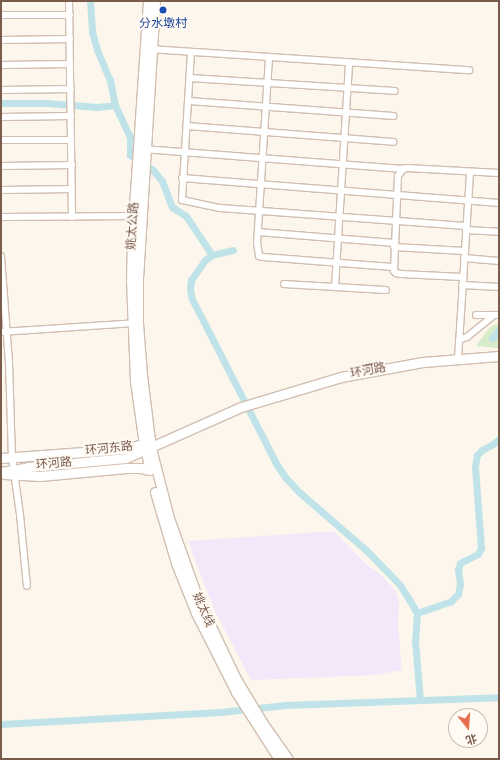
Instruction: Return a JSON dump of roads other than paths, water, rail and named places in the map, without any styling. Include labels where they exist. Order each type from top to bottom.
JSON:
[{"type":"main road","name":"姚太公路","points":[[148,1],[149,49]]},
{"type":"main road","name":"姚太公路","points":[[137,216],[144,179],[143,149],[149,49],[155,1]]},
{"type":"main road","name":"姚太公路","points":[[143,149],[137,171],[135,323],[142,375],[148,446]]},
{"type":"main road","name":"环河路","points":[[1,473],[28,467],[126,458],[213,415],[355,374],[408,364],[499,356]]},
{"type":"main road","name":"环河东路","points":[[1,458],[95,452],[148,446]]},
{"type":"main road","name":"姚太线","points":[[148,446],[150,470],[165,528],[187,592],[208,639],[279,759]]},
{"type":"main road","name":"姚太线","points":[[148,446],[188,574],[212,631],[240,691]]},
{"type":"main road","points":[[1,473],[34,476],[127,468],[141,468],[150,470]]},
{"type":"main road","name":"姚太线","points":[[258,722],[288,759]]},
{"type":"street","points":[[69,1],[72,217]]},
{"type":"street","points":[[1,15],[70,15]]},
{"type":"street","points":[[1,40],[70,39]]},
{"type":"street","points":[[149,49],[469,70]]},
{"type":"street","points":[[191,52],[189,101],[182,178],[182,200],[220,208],[396,220],[499,232]]},
{"type":"street","points":[[269,58],[259,211],[257,251],[259,256],[393,267]]},
{"type":"street","points":[[335,287],[349,63]]},
{"type":"street","points":[[1,65],[70,64]]},
{"type":"street","points":[[190,78],[395,91]]},
{"type":"street","points":[[1,90],[71,89]]},
{"type":"street","points":[[189,101],[393,116]]},
{"type":"street","points":[[1,117],[71,113]]},
{"type":"street","points":[[186,126],[393,142]]},
{"type":"street","points":[[1,140],[71,140]]},
{"type":"street","points":[[143,149],[403,169],[499,174]]},
{"type":"street","points":[[1,166],[72,165]]},
{"type":"street","points":[[403,169],[398,176],[393,267],[396,274],[463,277]]},
{"type":"street","points":[[458,359],[470,172]]},
{"type":"street","points":[[182,178],[499,203]]},
{"type":"street","points":[[1,190],[72,189]]},
{"type":"street","points":[[1,217],[137,216]]},
{"type":"street","points":[[258,232],[338,238],[465,252]]},
{"type":"street","points":[[1,256],[4,332],[9,363],[12,457],[20,515],[27,586]]},
{"type":"street","points":[[464,258],[499,261]]},
{"type":"street","points":[[284,284],[386,290]]},
{"type":"street","points":[[462,285],[499,287]]},
{"type":"street","points":[[476,315],[497,315]]},
{"type":"street","points":[[460,340],[467,337],[497,315]]},
{"type":"street","points":[[4,332],[135,323]]},
{"type":"waterway","points":[[90,1],[92,32],[97,50],[110,80],[115,105],[130,137],[130,155],[153,170],[162,181],[172,207],[186,216],[212,255]]},
{"type":"waterway","points":[[1,103],[47,103],[97,107],[115,105]]},
{"type":"waterway","points":[[233,250],[212,255],[205,260],[191,280],[190,289],[192,299],[277,465],[285,477],[299,492],[366,550],[400,585],[417,613],[415,641],[420,700]]},
{"type":"waterway","points":[[492,338],[499,330]]},
{"type":"waterway","points":[[417,613],[451,601],[458,594],[460,584],[458,570],[460,563],[478,554],[481,548],[475,466],[477,455],[499,439]]},
{"type":"waterway","points":[[1,724],[221,712],[285,705],[499,697]]},
{"type":"place","name":"分水墩村","points":[[163,10]]}]
